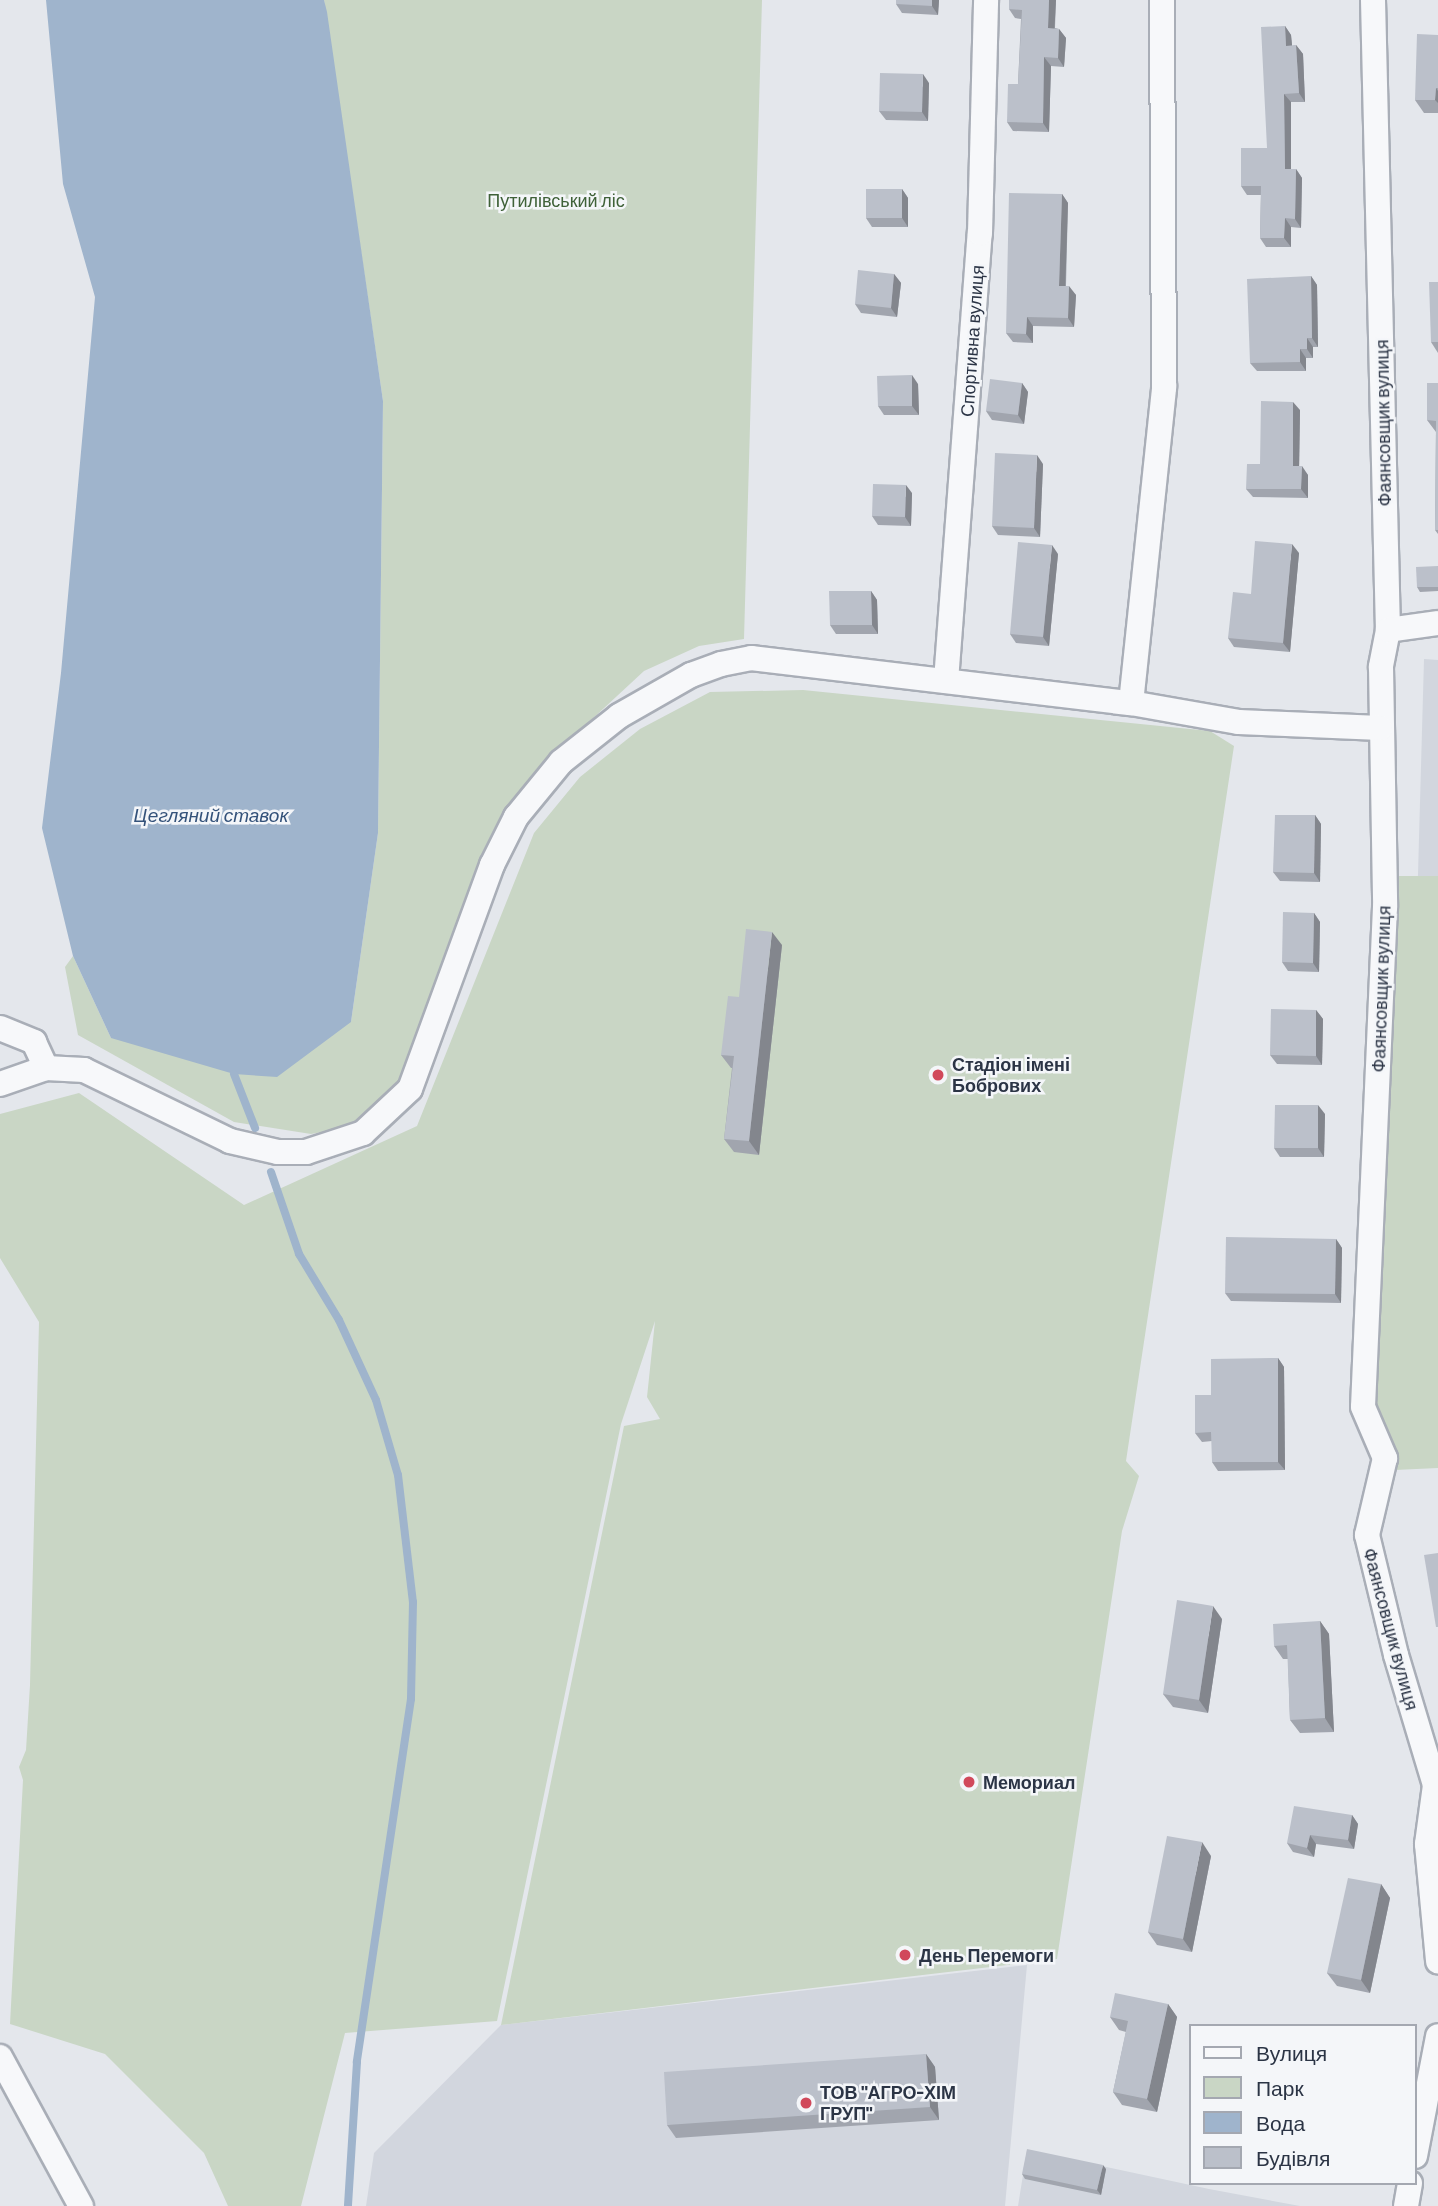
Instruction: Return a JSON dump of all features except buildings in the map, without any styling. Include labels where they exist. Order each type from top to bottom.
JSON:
[{"type":"street","name":"Спортивна вулиця","points":[[946,681],[980,233],[986,0]]},
{"type":"street","points":[[1131,703],[1164,387],[1163,0]]},
{"type":"street","name":"Фаянсовщик вулиця","points":[[1373,0],[1388,629],[1381,667],[1380,728],[1385,907],[1363,1407],[1385,1458],[1367,1535],[1396,1655],[1435,1785],[1432,1852],[1438,1961]]},
{"type":"street","points":[[1388,629],[1438,623]]},
{"type":"street","points":[[0,1084],[46,1068],[84,1070],[249,1147],[306,1152],[363,1133],[410,1089],[492,865],[516,817],[561,762],[619,716],[691,675],[751,658],[1131,703],[1239,722],[1380,728]]},
{"type":"street","points":[[0,1028],[34,1042],[46,1068]]},
{"type":"street","points":[[1417,2146],[1438,2036]]},
{"type":"street","points":[[0,2057],[82,2206]]},
{"type":"street","points":[[1406,2206],[1410,2185]]},
{"type":"shaded area","points":[[1424,659],[1438,660],[1438,945],[1416,946]]},
{"type":"shaded area","points":[[1027,1965],[1005,2206],[366,2206],[374,2153],[501,2025]]},
{"type":"shaded area","points":[[1027,2150],[1300,2206],[1018,2206]]},
{"type":"green space","name":"Путилівський ліс","points":[[324,0],[762,0],[744,639],[699,646],[644,671],[535,772],[500,824],[410,1083],[369,1123],[311,1134],[234,1122],[78,1035],[65,967],[73,956],[111,1038],[351,1022],[378,833],[383,401]]},
{"type":"green space","points":[[803,690],[1210,731],[1234,746],[1126,1461],[1139,1476],[1122,1531],[1057,1959],[501,2025],[624,1426],[660,1419],[647,1397],[655,1321],[621,1424],[497,2021],[345,2033],[301,2206],[228,2206],[204,2153],[105,2054],[10,2024],[23,1780],[19,1767],[26,1750],[30,1685],[39,1322],[0,1258],[0,1114],[79,1093],[244,1205],[417,1126],[534,833],[580,777],[640,729],[710,692]]},
{"type":"green space","points":[[1391,876],[1438,876],[1438,1468],[1395,1470],[1364,1405]]},
{"type":"water","name":"Цегляний ставок","points":[[46,0],[324,0],[327,12],[383,401],[378,833],[351,1022],[277,1077],[234,1074],[111,1038],[73,956],[42,828],[61,673],[95,297],[63,184]]},
{"type":"waterway","points":[[234,1074],[255,1128]]},
{"type":"waterway","points":[[271,1172],[299,1254],[339,1320],[376,1400],[398,1475],[413,1602],[411,1699],[357,2062],[348,2206]]},
{"type":"place","name":"Стадіон імені Бобрових","points":[[938,1075]]},
{"type":"place","name":"Мемориал","points":[[969,1782]]},
{"type":"place","name":"День Перемоги","points":[[905,1955]]},
{"type":"place","name":"ТОВ \"АГРО-ХІМ ГРУП\"","points":[[806,2103]]}]
